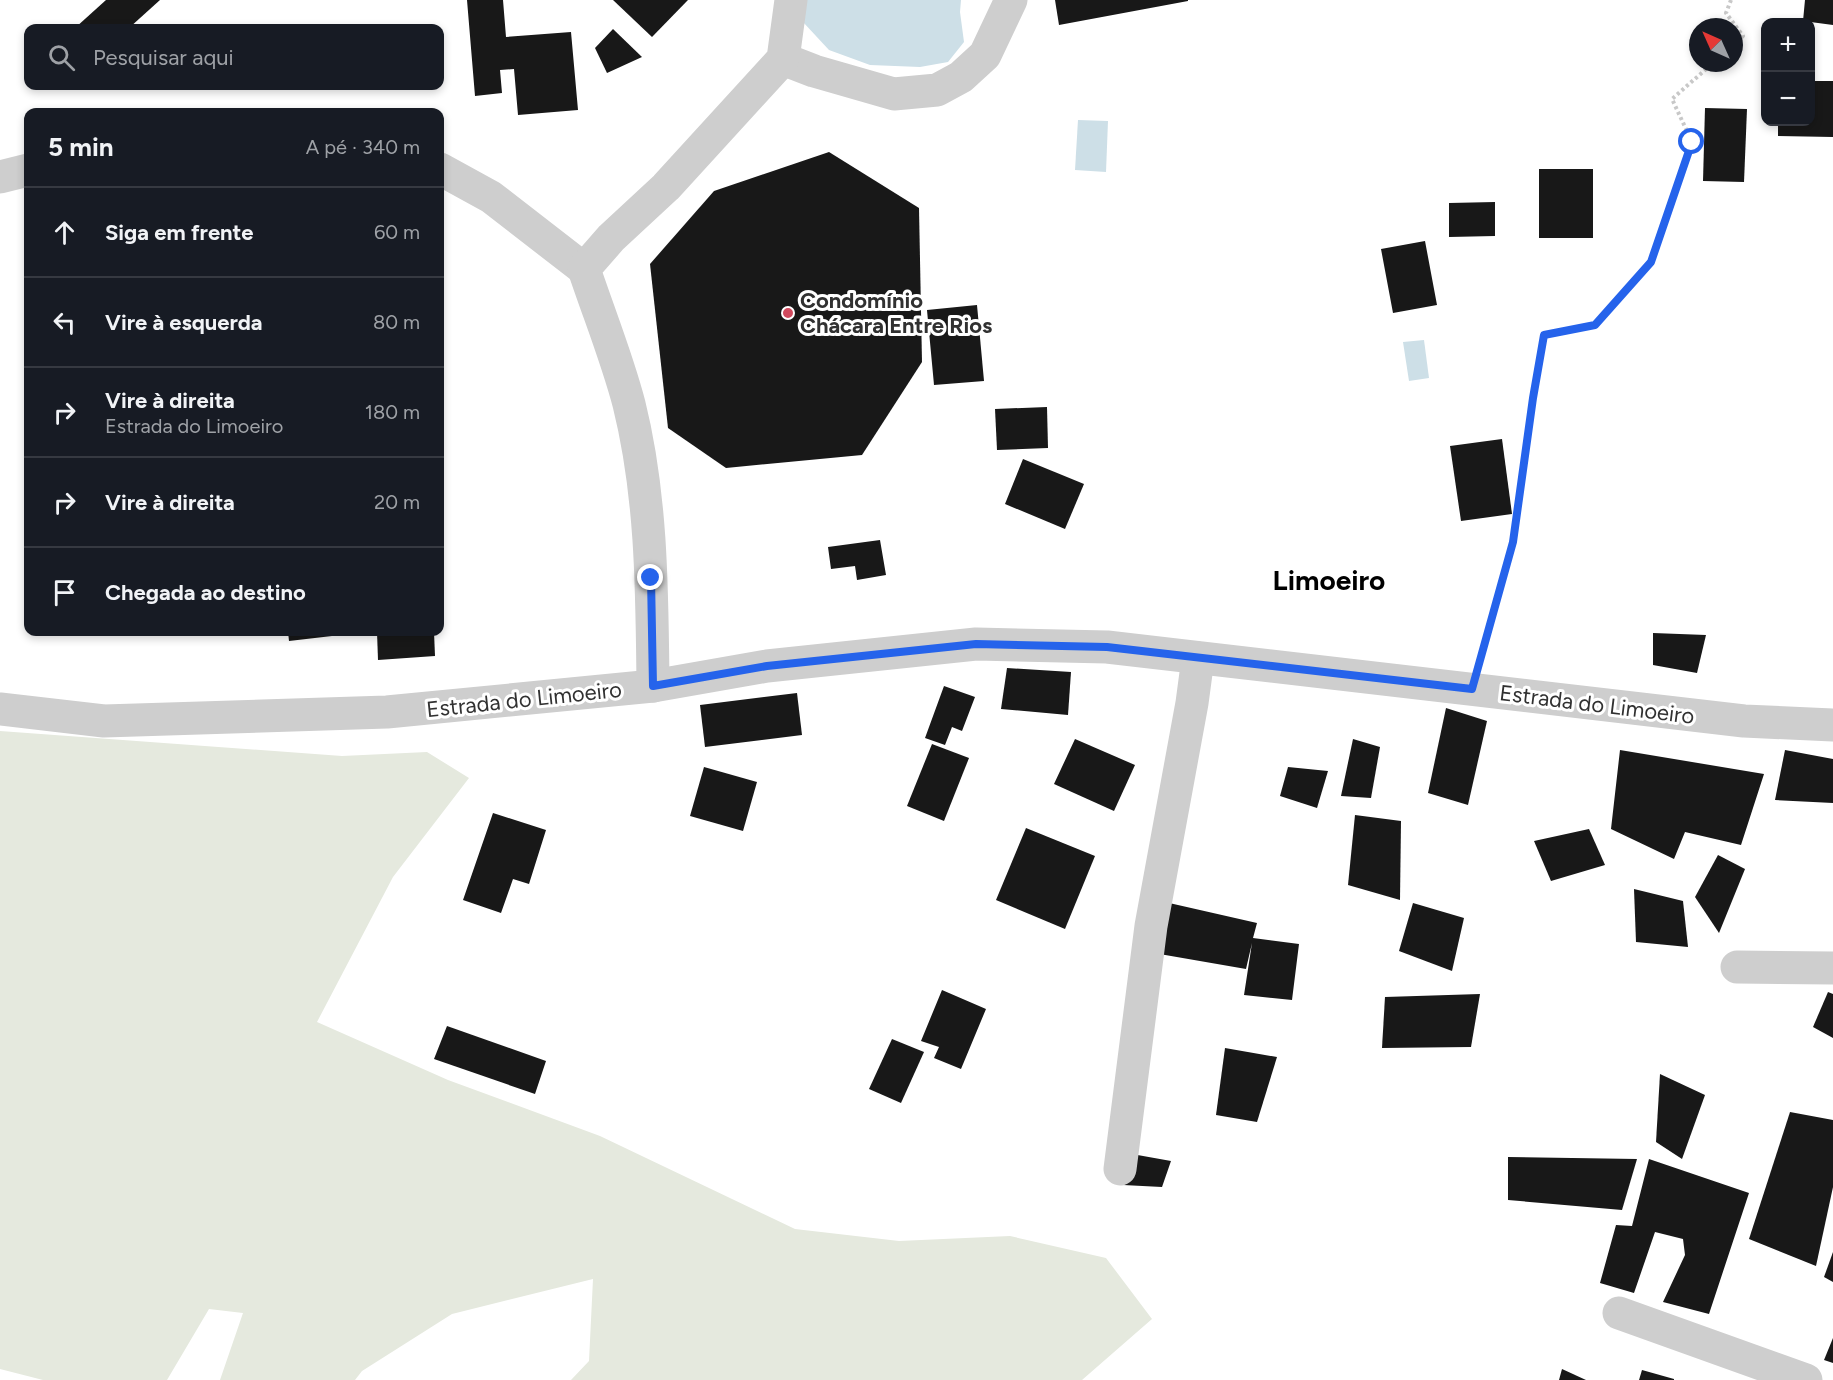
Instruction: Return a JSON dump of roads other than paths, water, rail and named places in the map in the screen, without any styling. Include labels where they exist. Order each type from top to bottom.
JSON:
[{"type":"street","points":[[584,270],[611,238],[666,187],[783,59],[791,0]]},
{"type":"street","points":[[783,59],[814,71],[894,94],[937,90],[961,77],[985,55],[1011,0]]},
{"type":"street","points":[[0,177],[24,171]]},
{"type":"street","points":[[444,171],[491,197],[584,270],[629,404],[638,448],[651,578],[653,686]]},
{"type":"street","name":"Estrada do Limoeiro","points":[[0,709],[104,721],[387,712],[653,686],[767,666],[976,644],[1107,647],[1744,721],[1833,725]]},
{"type":"street","points":[[1120,1169],[1151,926],[1192,703],[1198,658]]},
{"type":"street","points":[[1737,967],[1833,968]]},
{"type":"street","points":[[1619,1313],[1806,1380]]},
{"type":"place","name":"Condomínio Chácara Entre Rios","points":[[788,313]]},
{"type":"district","name":"Limoeiro","points":[[1329,580]]}]
